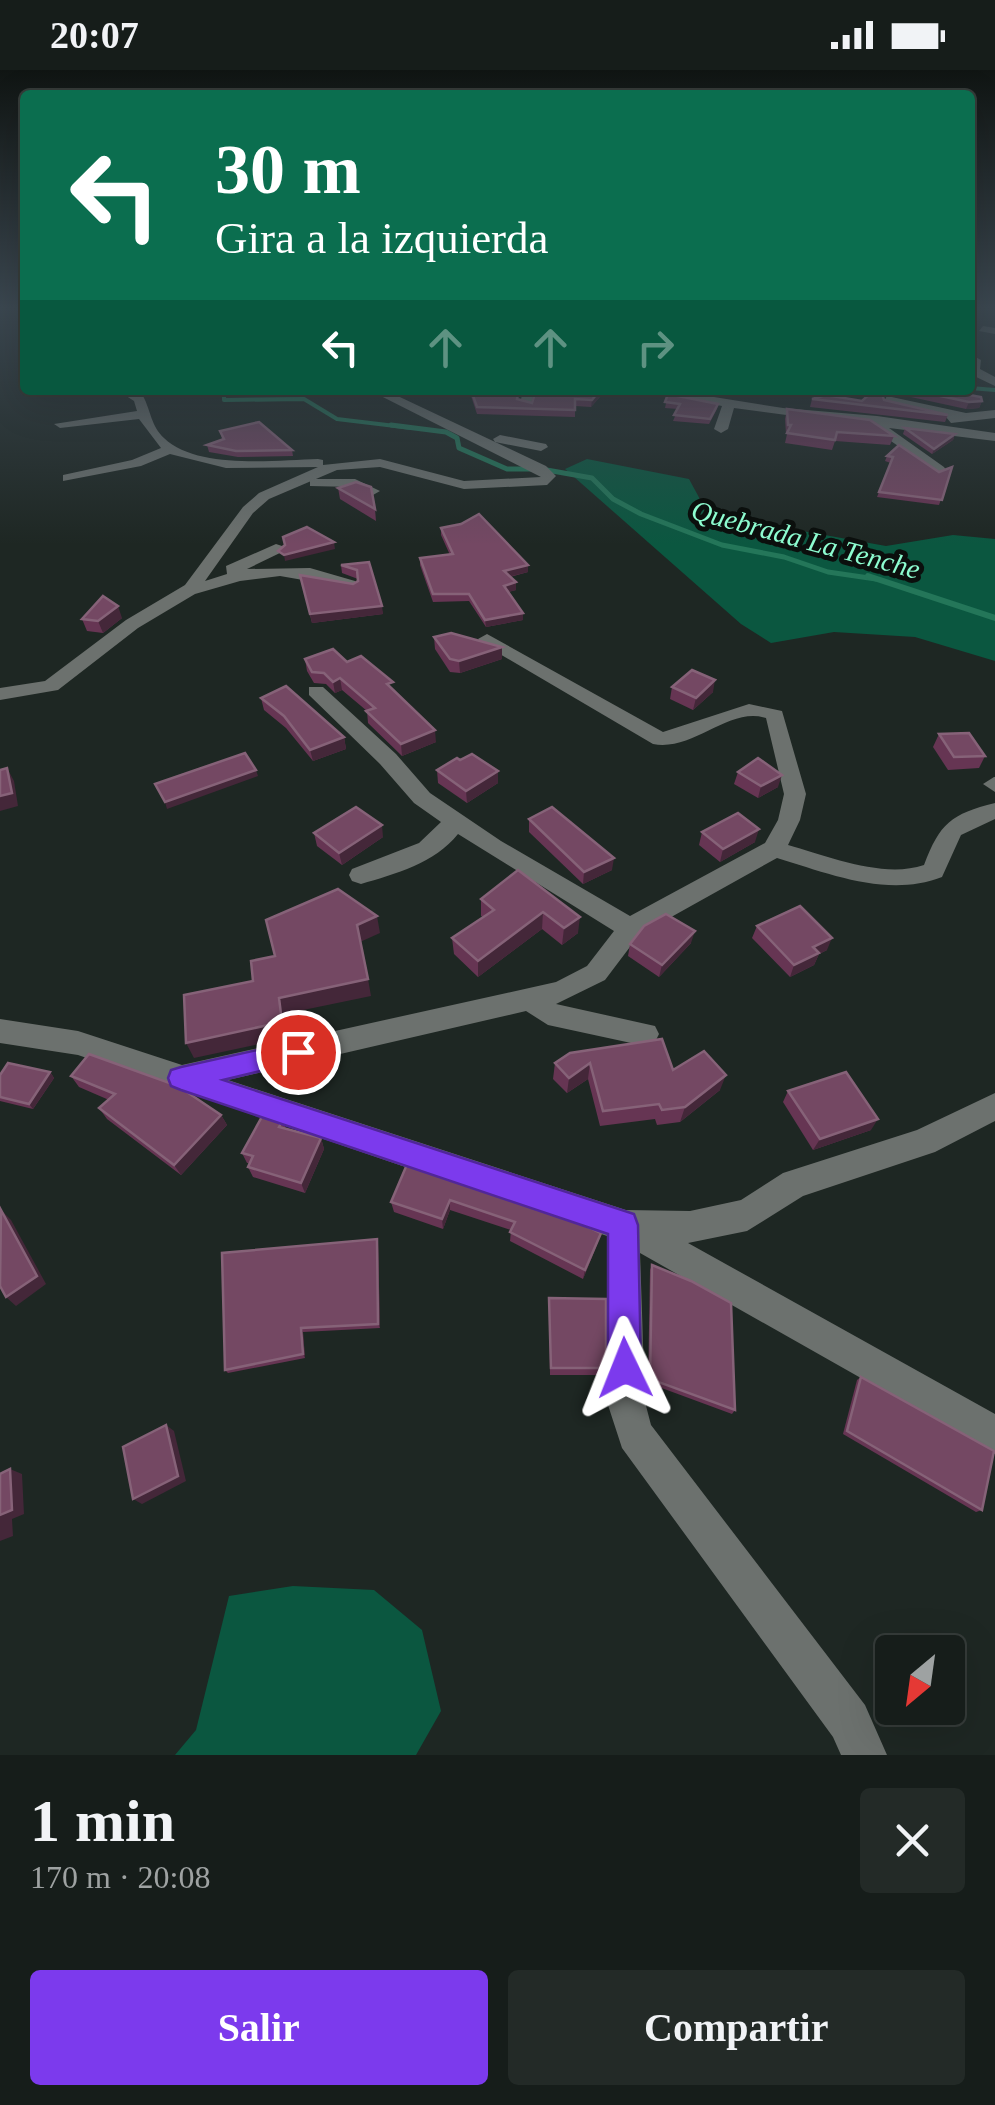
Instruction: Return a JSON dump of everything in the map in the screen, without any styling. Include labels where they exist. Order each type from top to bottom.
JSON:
[{"type":"street","points":[[131,395],[139,399],[149,430],[171,449],[238,466],[380,463],[464,485],[505,486],[547,480],[549,476],[541,470],[386,395]]},
{"type":"street","points":[[676,395],[995,437]]},
{"type":"street","points":[[888,400],[974,420]]},
{"type":"street","points":[[721,429],[729,404]]},
{"type":"street","points":[[60,424],[145,414]]},
{"type":"street","points":[[874,424],[883,417],[974,420],[995,414]]},
{"type":"street","points":[[874,424],[940,470]]},
{"type":"street","points":[[465,433],[540,447]]},
{"type":"street","points":[[68,478],[122,467],[171,449]]},
{"type":"street","points":[[191,590],[248,510],[285,484],[336,466]]},
{"type":"street","points":[[285,484],[355,482],[373,491]]},
{"type":"street","points":[[0,694],[51,686],[132,624],[276,549]]},
{"type":"street","points":[[191,590],[240,575],[286,573],[336,578],[349,585]]},
{"type":"street","points":[[181,1078],[562,992],[596,973],[630,928],[774,849],[789,820],[795,794],[776,715],[765,708],[748,708],[708,729],[674,740],[660,739],[487,639]]},
{"type":"street","points":[[316,692],[388,759],[422,798],[630,928]]},
{"type":"street","points":[[774,849],[842,867],[917,878],[934,871],[949,829],[949,810],[995,794]]},
{"type":"street","points":[[949,829],[970,816],[995,811]]},
{"type":"street","points":[[361,875],[437,843],[450,832],[454,820]]},
{"type":"street","points":[[532,999],[548,1014],[645,1034]]},
{"type":"street","points":[[0,1031],[78,1043],[623,1225],[995,1435]]},
{"type":"street","points":[[623,1225],[690,1227],[748,1215],[794,1184],[924,1142],[995,1106]]},
{"type":"street","points":[[623,1225],[626,1402],[635,1434],[854,1744]]},
{"type":"green space","points":[[587,459],[689,479],[708,514],[886,546],[953,535],[995,539],[995,661],[915,637],[834,632],[771,643],[741,624],[565,469]]},
{"type":"green space","points":[[293,1586],[374,1590],[422,1630],[441,1711],[416,1755],[175,1755],[196,1730],[229,1596]]},
{"type":"building","points":[[473,395],[518,395],[517,399],[532,403],[534,395],[596,395],[592,400],[575,399],[575,410],[477,407]]},
{"type":"building","points":[[668,395],[673,395],[718,404],[710,419],[674,415],[680,404],[665,402]]},
{"type":"building","points":[[826,395],[862,401],[869,395],[882,395],[884,400],[948,415],[812,399]]},
{"type":"building","points":[[936,395],[970,395],[981,397],[982,401]]},
{"type":"building","points":[[787,409],[870,420],[894,436],[837,432],[835,440],[787,433],[791,425]]},
{"type":"building","points":[[259,422],[292,450],[236,451],[207,445],[224,439],[220,431]]},
{"type":"building","points":[[905,428],[955,434],[934,449]]},
{"type":"building","points":[[899,445],[939,472],[952,467],[942,500],[879,492],[893,457],[887,456]]},
{"type":"building","points":[[356,482],[371,487],[375,509],[338,488]]},
{"type":"building","points":[[479,514],[528,565],[504,571],[516,582],[504,586],[523,613],[485,620],[469,594],[433,594],[420,558],[453,554],[441,528],[461,524]]},
{"type":"building","points":[[307,527],[334,542],[284,555],[278,551],[285,545],[283,537]]},
{"type":"building","points":[[369,562],[382,606],[310,614],[300,575],[353,584],[358,581],[357,570],[341,565]]},
{"type":"building","points":[[103,596],[118,606],[98,621],[82,619]]},
{"type":"building","points":[[451,633],[502,647],[459,661],[450,659],[434,637]]},
{"type":"building","points":[[333,649],[347,662],[361,656],[393,682],[387,684],[435,730],[401,744],[366,711],[375,708],[340,678],[333,682],[324,673],[312,672],[305,659]]},
{"type":"building","points":[[692,670],[715,680],[696,698],[672,687]]},
{"type":"building","points":[[286,686],[344,737],[310,750],[284,716],[261,698]]},
{"type":"building","points":[[969,733],[985,756],[954,757],[939,734]]},
{"type":"building","points":[[245,753],[256,770],[165,802],[155,784]]},
{"type":"building","points":[[472,754],[498,771],[466,791],[437,770],[457,758]]},
{"type":"building","points":[[758,758],[782,775],[761,786],[738,772]]},
{"type":"building","points":[[7,768],[12,793],[0,796],[0,770]]},
{"type":"building","points":[[356,807],[382,825],[339,853],[314,833]]},
{"type":"building","points":[[552,807],[614,858],[584,872],[529,819]]},
{"type":"building","points":[[738,813],[759,829],[723,849],[702,832]]},
{"type":"building","points":[[518,870],[580,917],[564,928],[543,912],[478,961],[452,938],[494,910],[481,899]]},
{"type":"building","points":[[338,889],[377,916],[357,925],[368,979],[279,998],[282,1022],[186,1043],[184,995],[253,981],[251,961],[275,956],[266,920]]},
{"type":"building","points":[[800,906],[832,938],[813,947],[819,953],[794,965],[757,926]]},
{"type":"building","points":[[666,914],[695,931],[662,965],[630,944],[644,926]]},
{"type":"building","points":[[662,1039],[673,1070],[704,1051],[726,1075],[685,1107],[662,1110],[659,1104],[603,1111],[590,1063],[569,1078],[555,1063],[570,1053]]},
{"type":"building","points":[[89,1054],[178,1086],[221,1115],[174,1165],[99,1108],[115,1094],[71,1076]]},
{"type":"building","points":[[8,1063],[50,1072],[29,1104],[0,1097],[0,1075]]},
{"type":"building","points":[[846,1072],[878,1119],[820,1139],[788,1091]]},
{"type":"building","points":[[264,1113],[283,1120],[279,1127],[321,1138],[301,1183],[248,1167],[253,1156],[242,1153]]},
{"type":"building","points":[[408,1162],[565,1216],[601,1233],[585,1270],[510,1232],[515,1222],[450,1200],[442,1219],[391,1202]]},
{"type":"building","points":[[1,1210],[37,1276],[6,1297],[0,1286]]},
{"type":"building","points":[[377,1239],[378,1324],[301,1328],[303,1354],[225,1370],[222,1253]]},
{"type":"building","points":[[652,1265],[731,1303],[735,1410],[650,1379]]},
{"type":"building","points":[[549,1298],[606,1299],[606,1368],[551,1368]]},
{"type":"building","points":[[861,1377],[994,1451],[982,1510],[847,1431]]},
{"type":"building","points":[[166,1425],[178,1476],[133,1499],[123,1447]]},
{"type":"building","points":[[10,1469],[12,1510],[0,1515],[0,1474]]},
{"type":"waterway","points":[[975,388],[995,390]]},
{"type":"waterway","name":"Quebrada La Tenche","points":[[224,395],[224,400],[304,399],[337,419],[412,428]]},
{"type":"waterway","name":"Quebrada La Tenche","points":[[391,425],[446,432],[457,438],[459,448],[507,469],[541,469],[592,478],[613,499],[641,514],[722,545],[784,557],[828,572],[876,579]]},
{"type":"waterway","name":"Quebrada La Tenche","points":[[868,576],[995,618]]},
{"type":"route","points":[[298,1052],[181,1078],[623,1225],[625,1368]]}]
